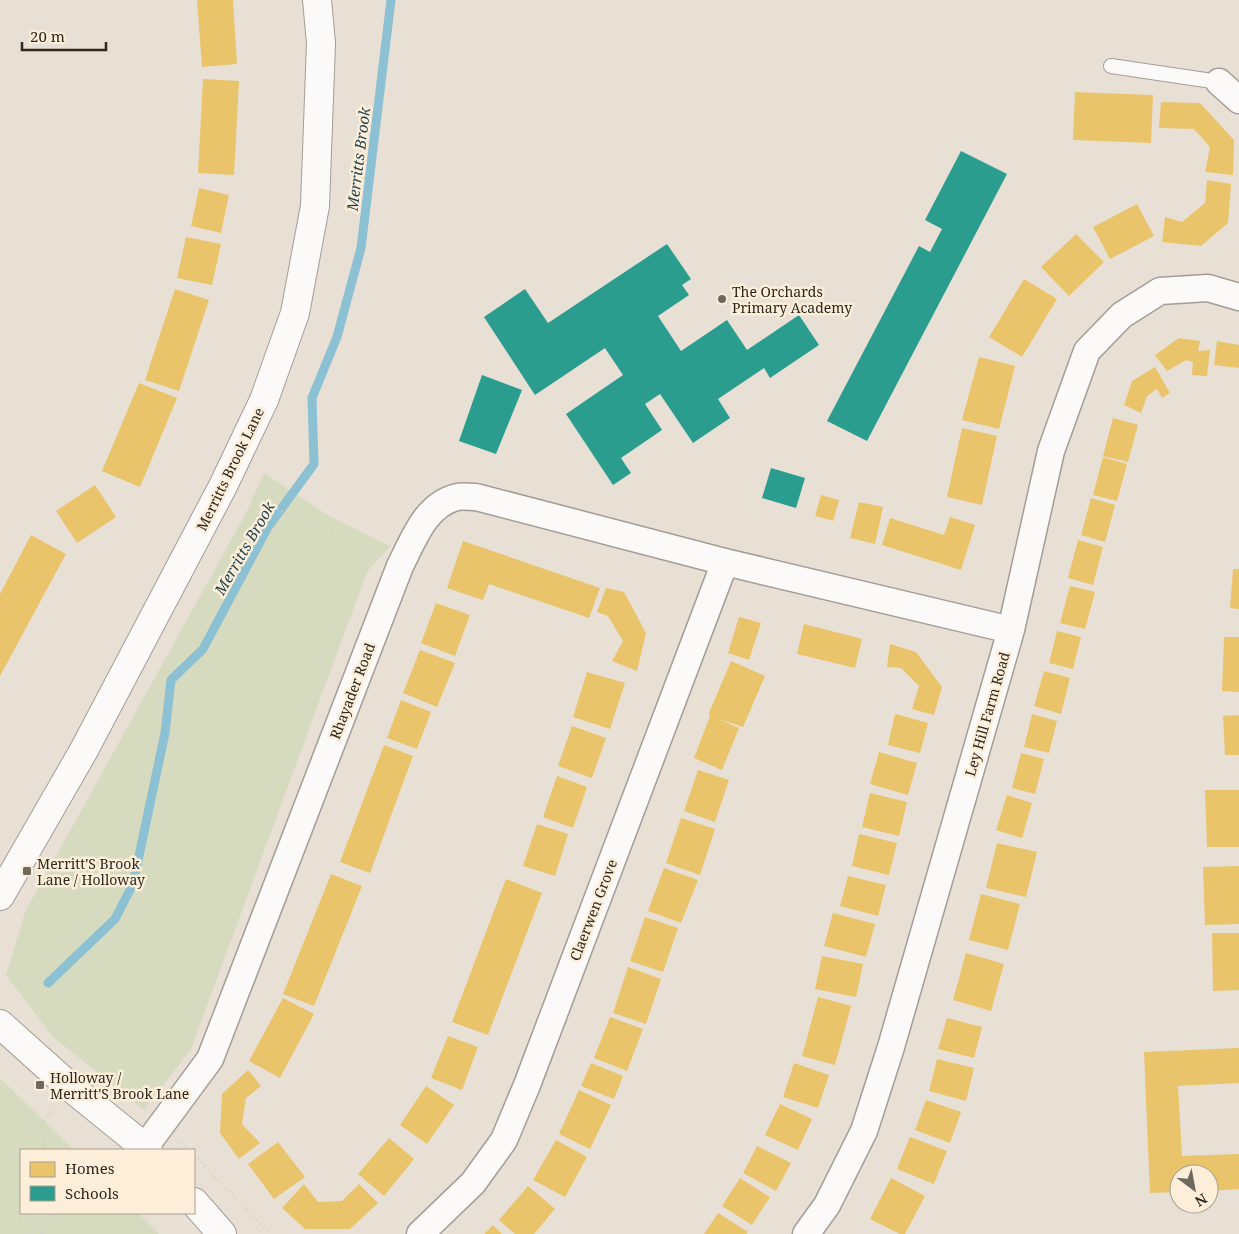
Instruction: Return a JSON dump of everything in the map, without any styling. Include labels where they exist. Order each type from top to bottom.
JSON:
[{"type":"street","name":"Merritts Brook Lane","points":[[0,896],[84,750],[224,486],[264,400],[295,313],[315,206],[321,43],[317,0]]},
{"type":"street","points":[[1219,82],[1239,100]]},
{"type":"street","name":"Ley Hill Farm Road","points":[[806,1234],[826,1205],[864,1131],[891,1047],[1011,630],[1051,451],[1087,351],[1122,315],[1160,291],[1208,288],[1239,297]]},
{"type":"street","name":"Rhayader Road","points":[[146,1149],[210,1059],[400,566],[423,521],[438,505],[458,497],[476,497],[725,562],[1011,630]]},
{"type":"street","name":"Claerwen Grove","points":[[420,1234],[473,1183],[504,1140],[527,1085],[725,562]]},
{"type":"street","points":[[0,1024],[70,1086],[146,1149]]},
{"type":"street","points":[[195,1203],[222,1234]]},
{"type":"lane","points":[[1111,66],[1219,82]]},
{"type":"path","points":[[256,498],[400,566]]},
{"type":"path","points":[[44,1149],[41,1125],[70,1086]]},
{"type":"path","points":[[195,1156],[270,1234]]},
{"type":"path","points":[[0,1226],[53,1214]]},
{"type":"path","points":[[42,1234],[53,1214]]},
{"type":"path","points":[[116,1214],[135,1234]]},
{"type":"green space","points":[[264,473],[326,514],[390,546],[367,572],[191,1049],[144,1110],[53,1037],[6,975],[25,912],[245,515]]},
{"type":"green space","points":[[0,1078],[73,1149],[20,1149],[20,1214],[139,1214],[159,1234],[0,1234]]},
{"type":"building: Homes","points":[[197,0],[233,0],[237,64],[202,67]]},
{"type":"building: Homes","points":[[203,79],[239,81],[234,175],[198,173]]},
{"type":"building: Homes","points":[[1075,92],[1153,95],[1151,143],[1073,140]]},
{"type":"building: Homes","points":[[1161,102],[1200,103],[1234,140],[1233,175],[1205,172],[1210,147],[1194,129],[1159,128]]},
{"type":"building: Homes","points":[[1207,180],[1231,184],[1228,223],[1201,246],[1162,242],[1165,217],[1182,222],[1205,203]]},
{"type":"building: Homes","points":[[199,188],[229,195],[221,233],[191,226]]},
{"type":"building: Homes","points":[[1137,204],[1154,236],[1110,259],[1093,227]]},
{"type":"building: Homes","points":[[1076,234],[1104,262],[1069,296],[1041,267]]},
{"type":"building: Homes","points":[[186,237],[221,244],[212,285],[177,278]]},
{"type":"building: Homes","points":[[1024,279],[1057,299],[1022,357],[989,337]]},
{"type":"building: Homes","points":[[175,289],[209,300],[179,391],[145,380]]},
{"type":"building: Homes","points":[[1179,338],[1200,341],[1198,351],[1210,350],[1207,376],[1192,375],[1193,362],[1186,360],[1167,371],[1155,355]]},
{"type":"building: Homes","points":[[1217,341],[1239,345],[1239,368],[1214,365]]},
{"type":"building: Homes","points":[[979,357],[1015,366],[999,429],[962,420]]},
{"type":"building: Homes","points":[[1155,367],[1170,393],[1162,398],[1157,389],[1147,396],[1141,413],[1124,405],[1132,381]]},
{"type":"building: Homes","points":[[139,383],[177,398],[140,487],[102,471]]},
{"type":"building: Homes","points":[[1113,418],[1138,425],[1128,462],[1103,456]]},
{"type":"building: Homes","points":[[962,428],[997,436],[982,505],[947,497]]},
{"type":"building: Homes","points":[[1103,457],[1127,464],[1117,501],[1093,495]]},
{"type":"building: Homes","points":[[95,485],[116,517],[77,543],[56,511]]},
{"type":"building: Homes","points":[[821,495],[839,500],[833,521],[815,516]]},
{"type":"building: Homes","points":[[1091,498],[1115,505],[1105,542],[1081,535]]},
{"type":"building: Homes","points":[[859,502],[883,507],[875,544],[850,538]]},
{"type":"building: Homes","points":[[950,517],[975,525],[961,570],[882,545],[890,518],[944,535]]},
{"type":"building: Homes","points":[[31,535],[66,554],[0,676],[0,594]]},
{"type":"building: Homes","points":[[1078,540],[1103,547],[1093,585],[1068,578]]},
{"type":"building: Homes","points":[[463,541],[600,588],[589,618],[489,584],[483,600],[447,588]]},
{"type":"building: Homes","points":[[1233,569],[1239,569],[1239,609],[1230,608]]},
{"type":"building: Homes","points":[[1070,586],[1095,592],[1085,629],[1060,623]]},
{"type":"building: Homes","points":[[606,588],[624,592],[646,633],[637,671],[612,661],[623,641],[608,616],[597,612]]},
{"type":"building: Homes","points":[[436,603],[470,615],[455,656],[421,643]]},
{"type":"building: Homes","points":[[739,617],[761,623],[749,660],[728,653]]},
{"type":"building: Homes","points":[[804,624],[862,639],[855,668],[797,654]]},
{"type":"building: Homes","points":[[1057,631],[1081,637],[1073,669],[1049,663]]},
{"type":"building: Homes","points":[[1224,637],[1239,637],[1239,692],[1222,691]]},
{"type":"building: Homes","points":[[890,644],[916,652],[942,687],[934,715],[912,709],[919,686],[901,668],[887,667]]},
{"type":"building: Homes","points":[[420,650],[455,663],[437,707],[403,693]]},
{"type":"building: Homes","points":[[731,661],[765,676],[743,727],[718,719],[739,728],[722,770],[694,758],[710,716],[709,713]]},
{"type":"building: Homes","points":[[1044,671],[1070,678],[1061,714],[1034,706]]},
{"type":"building: Homes","points":[[587,672],[625,683],[610,729],[573,717]]},
{"type":"building: Homes","points":[[401,700],[431,712],[417,749],[387,738]]},
{"type":"building: Homes","points":[[895,714],[928,723],[920,753],[888,745]]},
{"type":"building: Homes","points":[[1032,714],[1057,721],[1049,753],[1024,747]]},
{"type":"building: Homes","points":[[1239,715],[1239,755],[1225,755],[1223,716]]},
{"type":"building: Homes","points":[[572,726],[606,738],[592,778],[558,766]]},
{"type":"building: Homes","points":[[384,745],[413,756],[370,873],[340,862]]},
{"type":"building: Homes","points":[[879,752],[917,763],[908,795],[870,784]]},
{"type":"building: Homes","points":[[1021,753],[1044,759],[1035,794],[1012,788]]},
{"type":"building: Homes","points":[[698,770],[729,780],[715,822],[684,811]]},
{"type":"building: Homes","points":[[557,776],[587,787],[573,828],[543,817]]},
{"type":"building: Homes","points":[[1205,790],[1239,790],[1239,847],[1207,847]]},
{"type":"building: Homes","points":[[870,793],[907,802],[899,836],[862,827]]},
{"type":"building: Homes","points":[[1007,795],[1032,803],[1022,838],[996,830]]},
{"type":"building: Homes","points":[[681,818],[715,829],[700,875],[666,863]]},
{"type":"building: Homes","points":[[537,824],[568,834],[555,876],[523,866]]},
{"type":"building: Homes","points":[[859,834],[897,843],[889,875],[852,866]]},
{"type":"building: Homes","points":[[997,843],[1037,852],[1026,897],[986,888]]},
{"type":"building: Homes","points":[[1239,866],[1239,924],[1205,925],[1203,867]]},
{"type":"building: Homes","points":[[664,868],[698,880],[681,923],[648,911]]},
{"type":"building: Homes","points":[[331,874],[362,886],[314,1006],[283,994]]},
{"type":"building: Homes","points":[[848,876],[886,885],[878,916],[840,906]]},
{"type":"building: Homes","points":[[506,879],[542,893],[488,1035],[452,1022]]},
{"type":"building: Homes","points":[[981,894],[1020,904],[1008,950],[969,940]]},
{"type":"building: Homes","points":[[833,913],[875,924],[866,957],[824,946]]},
{"type":"building: Homes","points":[[645,917],[678,928],[663,972],[630,961]]},
{"type":"building: Homes","points":[[1212,933],[1239,933],[1239,990],[1213,991]]},
{"type":"building: Homes","points":[[966,953],[1004,964],[991,1011],[953,1000]]},
{"type":"building: Homes","points":[[822,956],[863,964],[856,997],[815,989]]},
{"type":"building: Homes","points":[[628,967],[661,979],[646,1024],[613,1013]]},
{"type":"building: Homes","points":[[818,997],[851,1006],[835,1065],[802,1056]]},
{"type":"building: Homes","points":[[283,998],[314,1014],[280,1078],[249,1061]]},
{"type":"building: Homes","points":[[610,1017],[643,1029],[627,1071],[594,1058]]},
{"type":"building: Homes","points":[[947,1018],[982,1027],[974,1058],[938,1049]]},
{"type":"building: Homes","points":[[448,1036],[478,1047],[462,1090],[431,1078]]},
{"type":"building: Homes","points":[[1239,1048],[1239,1083],[1178,1086],[1182,1156],[1239,1154],[1239,1189],[1219,1190],[1219,1164],[1169,1164],[1169,1192],[1150,1193],[1144,1052]]},
{"type":"building: Homes","points":[[937,1059],[974,1068],[966,1101],[929,1091]]},
{"type":"building: Homes","points":[[591,1063],[623,1076],[614,1099],[581,1086]]},
{"type":"building: Homes","points":[[794,1063],[829,1075],[818,1108],[783,1097]]},
{"type":"building: Homes","points":[[248,1070],[261,1086],[246,1098],[242,1124],[260,1143],[239,1159],[220,1133],[222,1094]]},
{"type":"building: Homes","points":[[426,1086],[454,1105],[427,1144],[400,1125]]},
{"type":"building: Homes","points":[[579,1090],[611,1105],[590,1149],[559,1134]]},
{"type":"building: Homes","points":[[926,1100],[961,1112],[950,1143],[915,1130]]},
{"type":"building: Homes","points":[[780,1104],[812,1119],[798,1150],[765,1135]]},
{"type":"building: Homes","points":[[910,1137],[947,1151],[934,1184],[897,1169]]},
{"type":"building: Homes","points":[[389,1138],[414,1159],[384,1196],[358,1174]]},
{"type":"building: Homes","points":[[556,1140],[587,1157],[565,1197],[533,1180]]},
{"type":"building: Homes","points":[[278,1142],[305,1177],[274,1199],[248,1164]]},
{"type":"building: Homes","points":[[757,1146],[791,1163],[776,1191],[743,1173]]},
{"type":"building: Homes","points":[[740,1178],[770,1197],[752,1225],[722,1206]]},
{"type":"building: Homes","points":[[891,1178],[925,1196],[905,1234],[900,1234],[870,1219]]},
{"type":"building: Homes","points":[[304,1184],[318,1202],[342,1201],[359,1184],[378,1203],[350,1229],[305,1229],[282,1208]]},
{"type":"building: Homes","points":[[528,1186],[555,1209],[534,1234],[515,1234],[499,1220]]},
{"type":"building: Homes","points":[[718,1213],[748,1232],[746,1234],[704,1234]]},
{"type":"building: Homes","points":[[493,1225],[502,1234],[484,1234]]},
{"type":"building: Schools","points":[[961,151],[1007,174],[867,441],[827,421],[919,246],[930,252],[942,229],[925,220]]},
{"type":"building: Schools","points":[[667,244],[691,279],[682,285],[689,295],[658,316],[681,351],[727,320],[747,350],[799,315],[819,345],[770,378],[764,368],[718,399],[730,418],[693,443],[660,394],[645,404],[662,430],[621,458],[631,473],[613,485],[566,414],[623,375],[605,348],[535,395],[484,317],[525,289],[548,323]]},
{"type":"building: Schools","points":[[482,375],[522,390],[496,454],[459,441]]},
{"type":"building: Schools","points":[[771,468],[805,478],[796,508],[762,498]]},
{"type":"waterway","name":"Merritts Brook","points":[[48,983],[115,919],[133,884],[165,733],[171,680],[203,649],[268,527],[314,464],[312,398],[337,337],[361,248],[391,0]]},
{"type":"place","name":"The Orchards Primary Academy","points":[[722,299]]},
{"type":"place","name":"Merritt'S Brook Lane / Holloway","points":[[27,871]]},
{"type":"place","name":"Holloway / Merritt'S Brook Lane","points":[[40,1085]]}]
